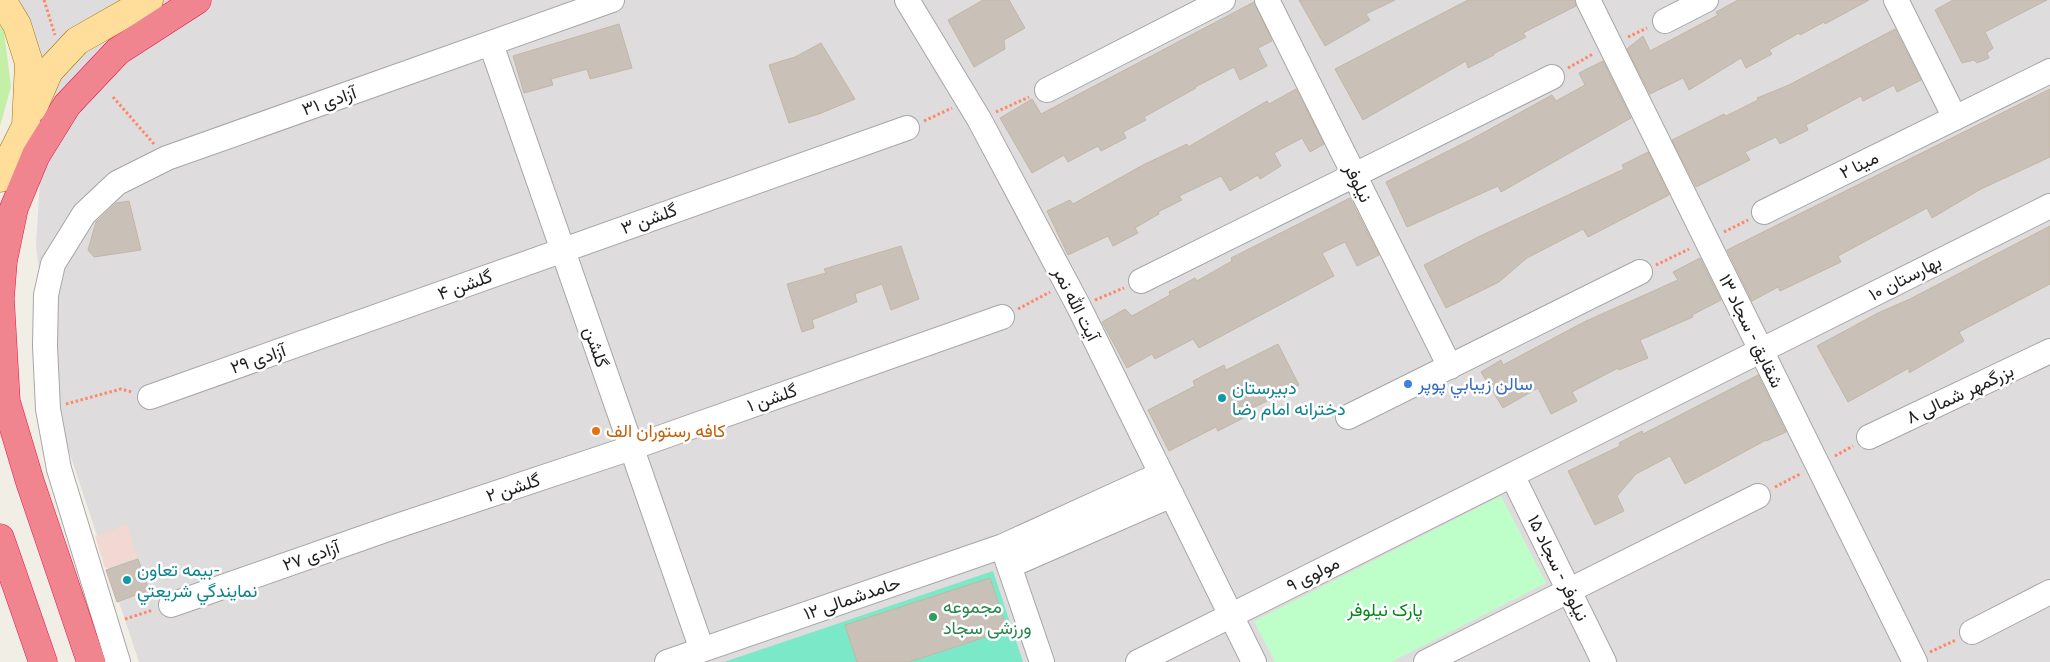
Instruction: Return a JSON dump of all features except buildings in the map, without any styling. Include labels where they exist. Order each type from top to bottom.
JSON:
[{"type":"highway","points":[[91,662],[30,482],[3,391],[0,298],[3,261],[14,208],[36,155],[67,105],[118,51],[197,0]]},
{"type":"highway","points":[[0,538],[43,662]]},
{"type":"main road","points":[[2,0],[17,25],[29,63],[26,126]]},
{"type":"main road","points":[[0,178],[26,126],[49,70],[77,41],[149,0]]},
{"type":"street","name":"آزادی ۳۱","points":[[118,662],[59,469],[48,409],[45,346],[46,295],[53,264],[84,214],[118,183],[167,158],[612,0]]},
{"type":"street","name":"آیت الله نمر","points":[[907,0],[974,110],[1079,308],[1254,662]]},
{"type":"street","points":[[1047,90],[1223,0]]},
{"type":"street","name":"نیلوفر","points":[[1267,0],[1450,367]]},
{"type":"street","name":"شقایق - سجاد ۱۳","points":[[1588,0],[1915,661]]},
{"type":"street","points":[[1665,20],[1706,0]]},
{"type":"street","points":[[1896,0],[1954,118]]},
{"type":"street","name":"گلشن","points":[[491,44],[702,650]]},
{"type":"street","name":"مینا ۲","points":[[1764,212],[2050,70]]},
{"type":"street","points":[[1141,282],[1552,77]]},
{"type":"street","name":"گلشن ۳","points":[[563,250],[907,128]]},
{"type":"street","name":"بهارستان ۱۰","points":[[1636,413],[2050,206]]},
{"type":"street","name":"گلشن ۴","points":[[367,321],[563,250]]},
{"type":"street","points":[[1348,417],[1640,272]]},
{"type":"street","name":"گلشن ۱","points":[[632,448],[1002,317]]},
{"type":"street","name":"آزادی ۲۹","points":[[150,397],[367,321]]},
{"type":"street","name":"بزرگمهر شمالی ۸","points":[[1869,437],[2050,351]]},
{"type":"street","name":"مولوی ۹","points":[[1141,661],[1636,413]]},
{"type":"street","name":"گلشن ۲","points":[[394,527],[632,448]]},
{"type":"street","points":[[1006,556],[1161,474]]},
{"type":"street","name":"نیلوفر - سجاد ۱۵","points":[[1512,475],[1604,662]]},
{"type":"street","points":[[1006,556],[1172,495]]},
{"type":"street","points":[[1426,662],[1758,496]]},
{"type":"street","name":"۲۷ آزادی","points":[[171,605],[394,527]]},
{"type":"street","points":[[1006,556],[1042,662]]},
{"type":"street","name":"حامدشمالی ۱۲","points":[[667,662],[1006,556]]},
{"type":"street","points":[[1972,632],[2050,592]]},
{"type":"path","points":[[44,0],[58,43]]},
{"type":"path","points":[[907,128],[1047,90]]},
{"type":"path","points":[[113,98],[167,158]]},
{"type":"path","points":[[1079,308],[1141,282]]},
{"type":"path","points":[[1002,317],[1066,284]]},
{"type":"path","points":[[48,409],[121,389],[150,397]]},
{"type":"path","points":[[105,624],[171,605]]},
{"type":"path","points":[[1915,661],[1972,632]]},
{"type":"shaded area","points":[[19,0],[2050,0],[2050,662],[139,662],[57,415],[36,245],[45,103],[30,20]]},
{"type":"shaded area","points":[[127,525],[138,557],[105,568],[95,536]]},
{"type":"green space","points":[[0,24],[4,32],[11,87],[0,126]]},
{"type":"green space","name":"پارک نیلوفر","points":[[1501,496],[1546,583],[1391,662],[1275,662],[1254,621]]},
{"type":"green space","name":"مجموعه ورزشی سجاد","points":[[993,571],[1023,662],[724,662]]},
{"type":"place","name":"سالن زيبابي پوپر","points":[[1408,384]]},
{"type":"place","name":"دبیرستان دخترانه امام رضا","points":[[1222,398]]},
{"type":"place","name":"کافه رستوران الف","points":[[596,431]]},
{"type":"place","name":"بيمه تعاون- نمايندگي شريعتي","points":[[127,580]]},
{"type":"place","name":"مجموعه ورزشی سجاد","points":[[933,617]]}]
